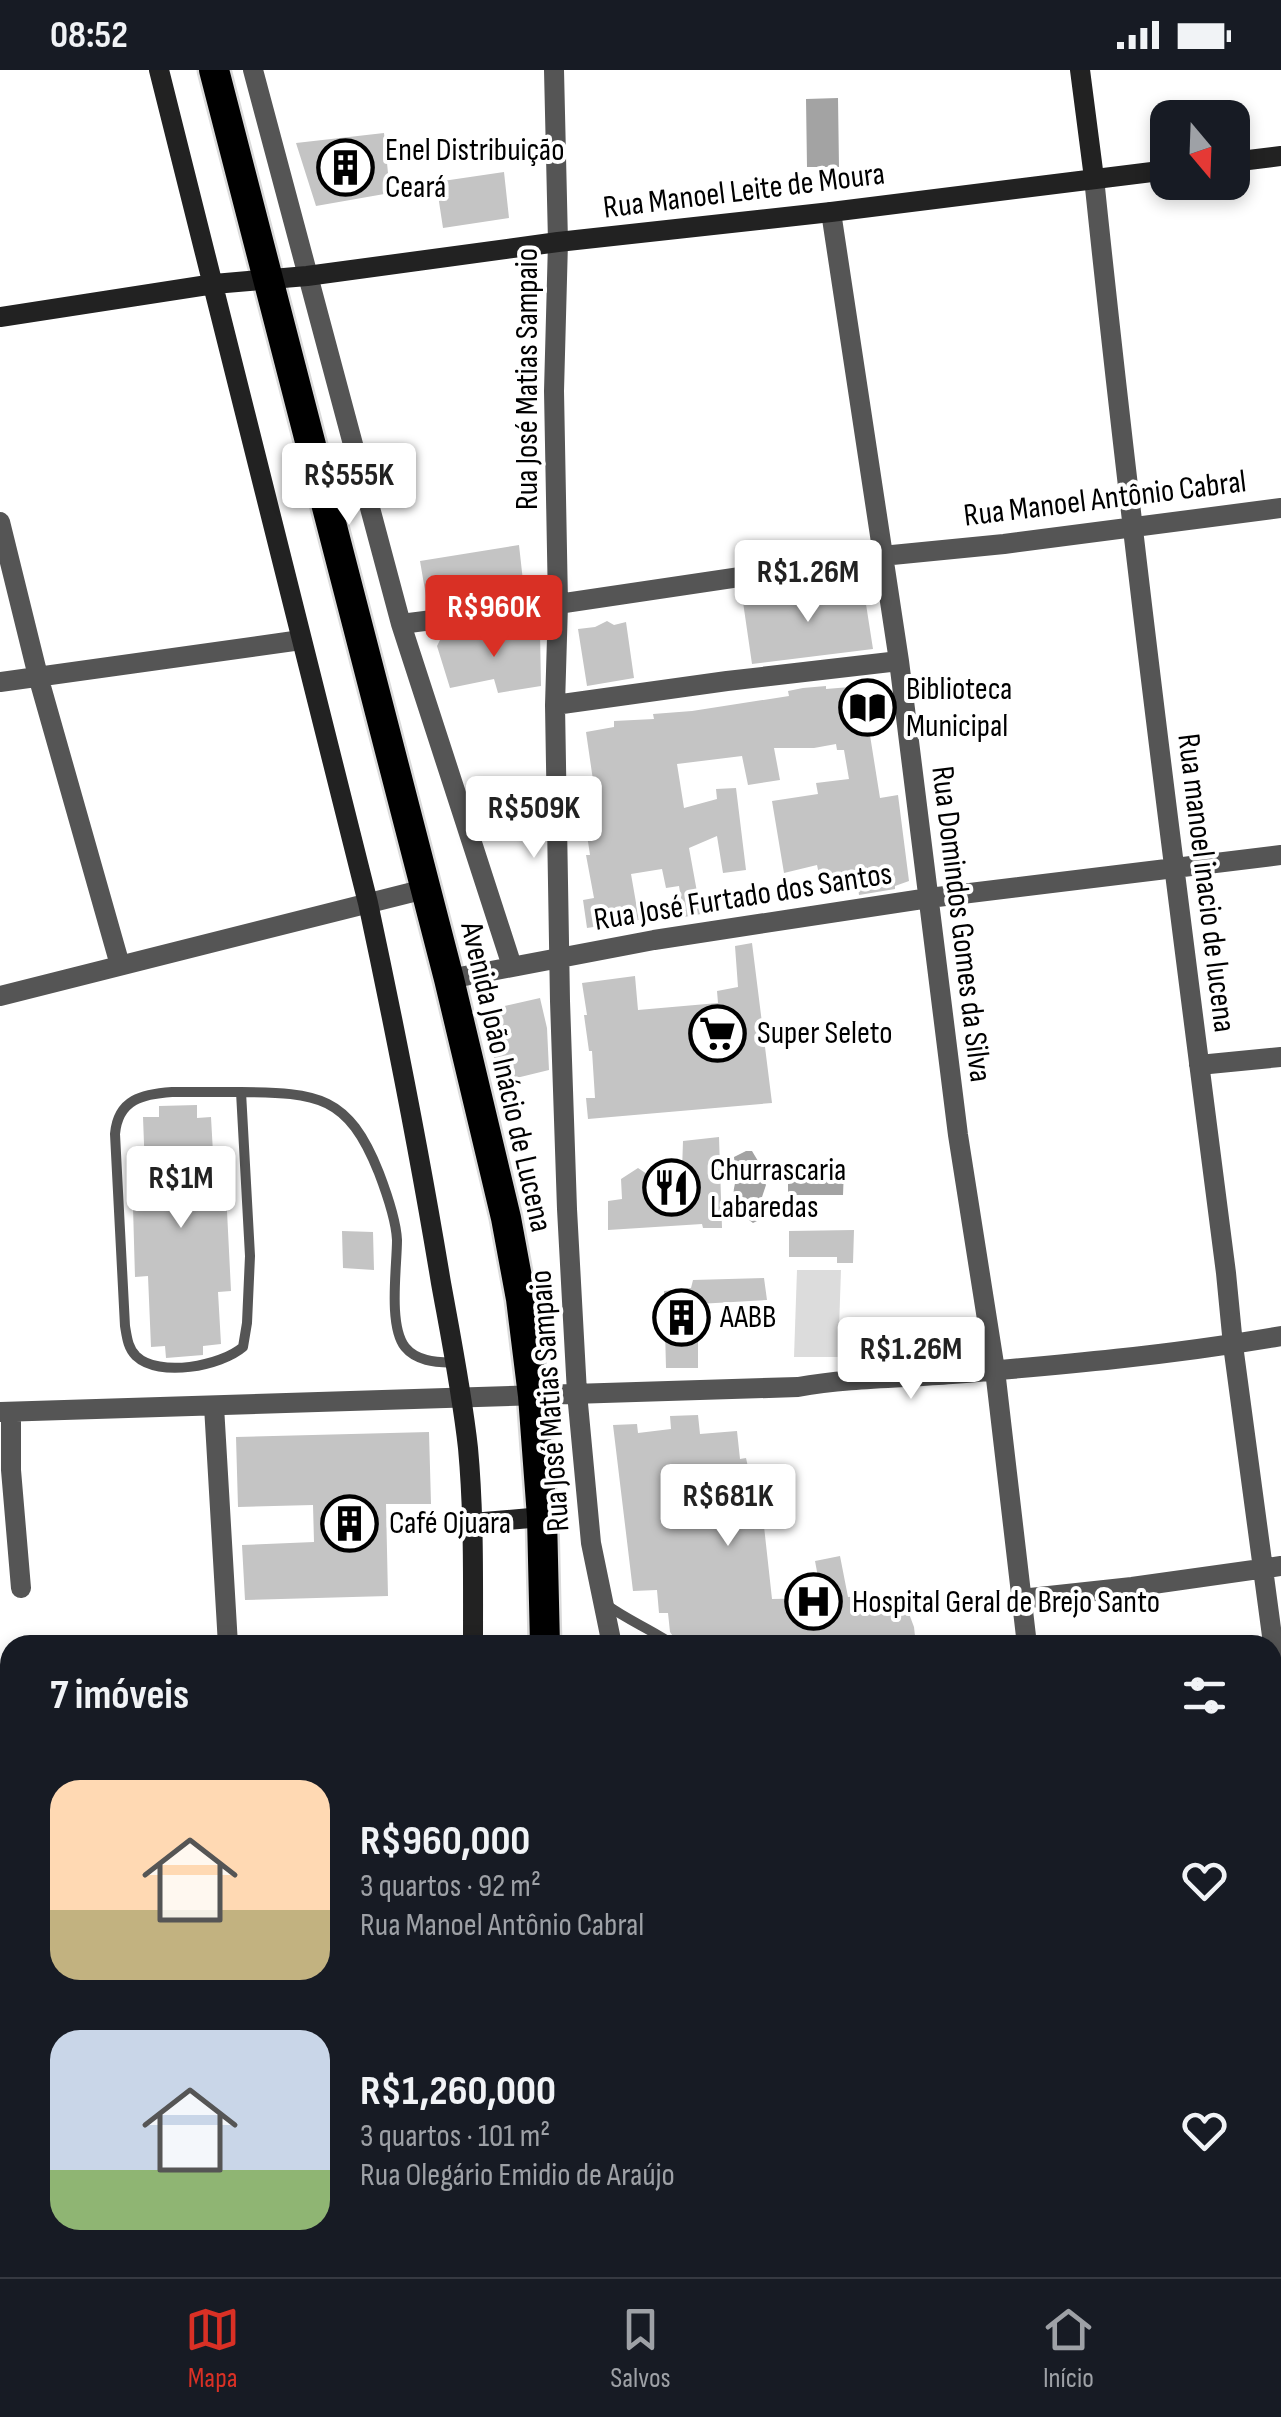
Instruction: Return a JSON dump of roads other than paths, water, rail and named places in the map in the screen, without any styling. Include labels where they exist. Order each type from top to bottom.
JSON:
[{"type":"highway","name":"Avenida João Inácio de Lucena","points":[[214,70],[449,979],[506,1218],[533,1396],[542,1516],[545,1635]]},
{"type":"street","points":[[159,70],[368,903],[433,1231],[461,1398],[472,1523],[473,1635]]},
{"type":"street","points":[[253,70],[401,624],[512,966]]},
{"type":"street","name":"Rua José Matias Sampaio","points":[[554,70],[558,242],[554,391],[558,604],[555,705],[567,1209],[577,1393],[591,1543],[610,1635]]},
{"type":"street","name":"Rua manoel inacio de lucena","points":[[1080,70],[1232,1344],[1273,1567],[1277,1635]]},
{"type":"street","points":[[1250,160],[1281,156]]},
{"type":"street","name":"Rua Manoel Leite de Moura","points":[[0,317],[214,284],[307,276],[1150,172]]},
{"type":"street","name":"Rua Domindos Gomes da Silva","points":[[832,212],[898,662],[958,1135],[995,1370],[1025,1635]]},
{"type":"street","name":"Rua Manoel Antônio Cabral","points":[[401,624],[882,556],[1281,508]]},
{"type":"street","points":[[0,522],[38,676],[120,964]]},
{"type":"street","points":[[0,682],[302,640]]},
{"type":"street","points":[[555,705],[898,662]]},
{"type":"street","name":"Rua José Furtado dos Santos","points":[[449,979],[654,940],[928,898],[1281,855]]},
{"type":"street","points":[[0,996],[426,889]]},
{"type":"street","points":[[1199,1064],[1281,1057]]},
{"type":"street","points":[[21,1588],[6,1412],[577,1393],[799,1394],[827,1382],[1137,1357],[1281,1336]]},
{"type":"street","points":[[214,1406],[227,1635]]},
{"type":"street","points":[[472,1523],[542,1516]]},
{"type":"street","points":[[1021,1599],[1273,1567]]},
{"type":"lane","points":[[241,1092],[250,1256],[243,1347],[234,1355],[199,1366],[165,1367],[146,1363],[128,1347],[116,1120],[131,1102],[150,1094],[241,1092],[312,1096],[335,1106],[351,1121],[373,1158],[394,1224],[394,1300],[402,1342],[408,1352],[419,1358],[455,1363]]},
{"type":"lane","points":[[602,1600],[625,1619],[659,1635]]},
{"type":"place","name":"Enel Distribuição Ceará","points":[[346,168]]},
{"type":"place","name":"Biblioteca Municipal","points":[[867,707]]},
{"type":"place","name":"Super Seleto","points":[[718,1033]]},
{"type":"place","name":"Churrascaria Labaredas","points":[[671,1188]]},
{"type":"place","name":"AABB","points":[[681,1317]]},
{"type":"place","name":"Café Ojuara","points":[[350,1523]]},
{"type":"place","name":"Hospital Geral de Brejo Santo","points":[[813,1602]]}]
